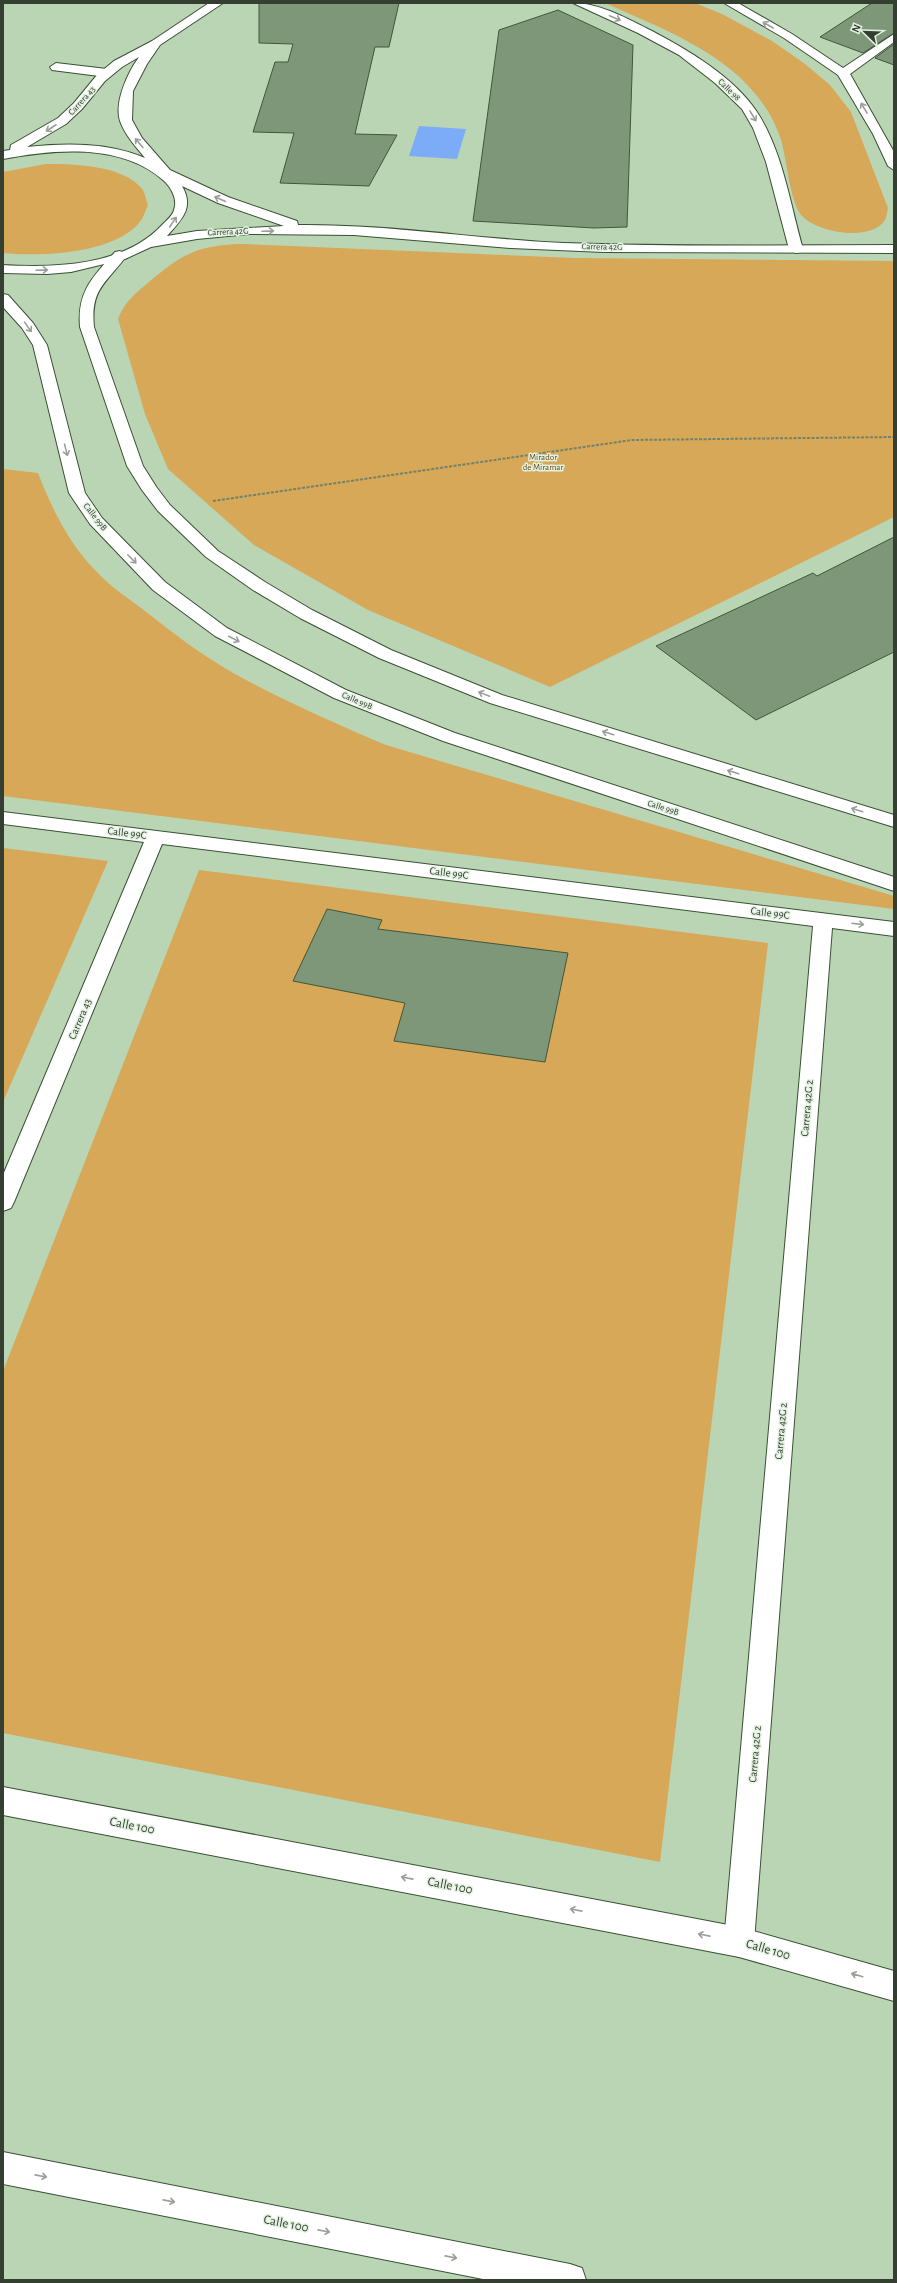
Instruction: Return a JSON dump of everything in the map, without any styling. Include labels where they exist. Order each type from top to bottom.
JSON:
[{"type":"street","name":"Carrera 43","points":[[3,154],[38,137],[62,121],[107,73],[118,64],[156,42],[217,3]]},
{"type":"street","name":"Calle 98","points":[[578,3],[640,29],[690,57],[728,86],[752,113],[765,139],[796,249]]},
{"type":"street","points":[[731,3],[788,36],[843,72],[879,134],[894,166]]},
{"type":"street","points":[[843,72],[894,36]]},
{"type":"street","name":"Carrera 43","points":[[146,244],[167,230],[181,210],[180,190],[136,139],[126,120],[125,102],[131,80],[156,42]]},
{"type":"street","points":[[69,58],[118,64]]},
{"type":"street","points":[[56,67],[107,73]]},
{"type":"street","points":[[879,134],[894,133]]},
{"type":"street","name":"Carrera 42G","points":[[3,154],[60,148],[102,151],[138,159],[165,173],[252,212],[310,229]]},
{"type":"street","name":"Carrera 42G","points":[[146,244],[205,233],[310,229],[562,246],[894,249]]},
{"type":"street","points":[[3,269],[56,270],[101,262],[146,244]]},
{"type":"street","points":[[120,255],[93,286],[87,297],[85,316],[135,466],[164,508],[212,554],[259,586],[306,614],[385,654],[496,699],[894,821]]},
{"type":"street","name":"Calle 99B","points":[[3,298],[28,326],[40,345],[77,493],[96,521],[159,586],[221,632],[340,694],[403,720],[449,737],[894,884]]},
{"type":"street","name":"Calle 99C","points":[[3,818],[894,929]]},
{"type":"street","name":"Carrera 43","points":[[3,1202],[156,836]]},
{"type":"street","name":"Carrera 42G 2","points":[[739,1942],[823,920]]},
{"type":"street","name":"Calle 100","points":[[3,1801],[739,1942],[894,1986]]},
{"type":"street","name":"Calle 100","points":[[3,2168],[570,2280]]},
{"type":"path","points":[[164,508],[632,440],[894,437]]},
{"type":"green space","points":[[605,3],[695,3],[722,14],[772,41],[805,64],[830,85],[851,112],[888,208],[885,220],[878,227],[868,231],[844,233],[820,227],[802,216],[794,200],[779,134],[766,109],[749,87],[729,68],[707,52],[682,38]]},
{"type":"green space","points":[[46,164],[84,166],[112,171],[124,175],[135,182],[144,192],[148,205],[142,219],[131,231],[116,240],[78,251],[37,254],[3,253],[3,172]]},
{"type":"green space","name":"Mirador de Miramar","points":[[242,244],[575,258],[894,261],[894,517],[550,687],[368,610],[254,545],[168,469],[145,414],[118,319],[124,307],[135,294],[171,264],[202,249],[214,246]]},
{"type":"green space","points":[[3,469],[38,473],[49,499],[68,536],[85,559],[112,586],[200,652],[235,674],[272,693],[386,745],[894,896],[894,909],[3,796]]},
{"type":"green space","points":[[3,848],[108,861],[3,1102]]},
{"type":"green space","points":[[199,870],[768,943],[660,1862],[3,1733],[3,1371]]},
{"type":"water","points":[[419,126],[466,129],[457,159],[409,156]]},
{"type":"building","points":[[259,3],[399,3],[389,47],[375,47],[355,134],[397,135],[369,186],[280,183],[294,133],[253,132],[275,62],[288,62],[293,44],[259,43]]},
{"type":"building","points":[[872,3],[894,3],[894,33],[863,53],[820,37]]},
{"type":"building","points":[[558,10],[633,45],[627,227],[594,228],[473,221],[499,30]]},
{"type":"building","points":[[894,44],[894,65],[875,58]]},
{"type":"building","points":[[894,537],[894,652],[756,720],[656,646],[813,573],[817,576]]},
{"type":"building","points":[[327,909],[382,920],[378,929],[568,953],[545,1062],[394,1041],[405,1003],[293,981]]}]
